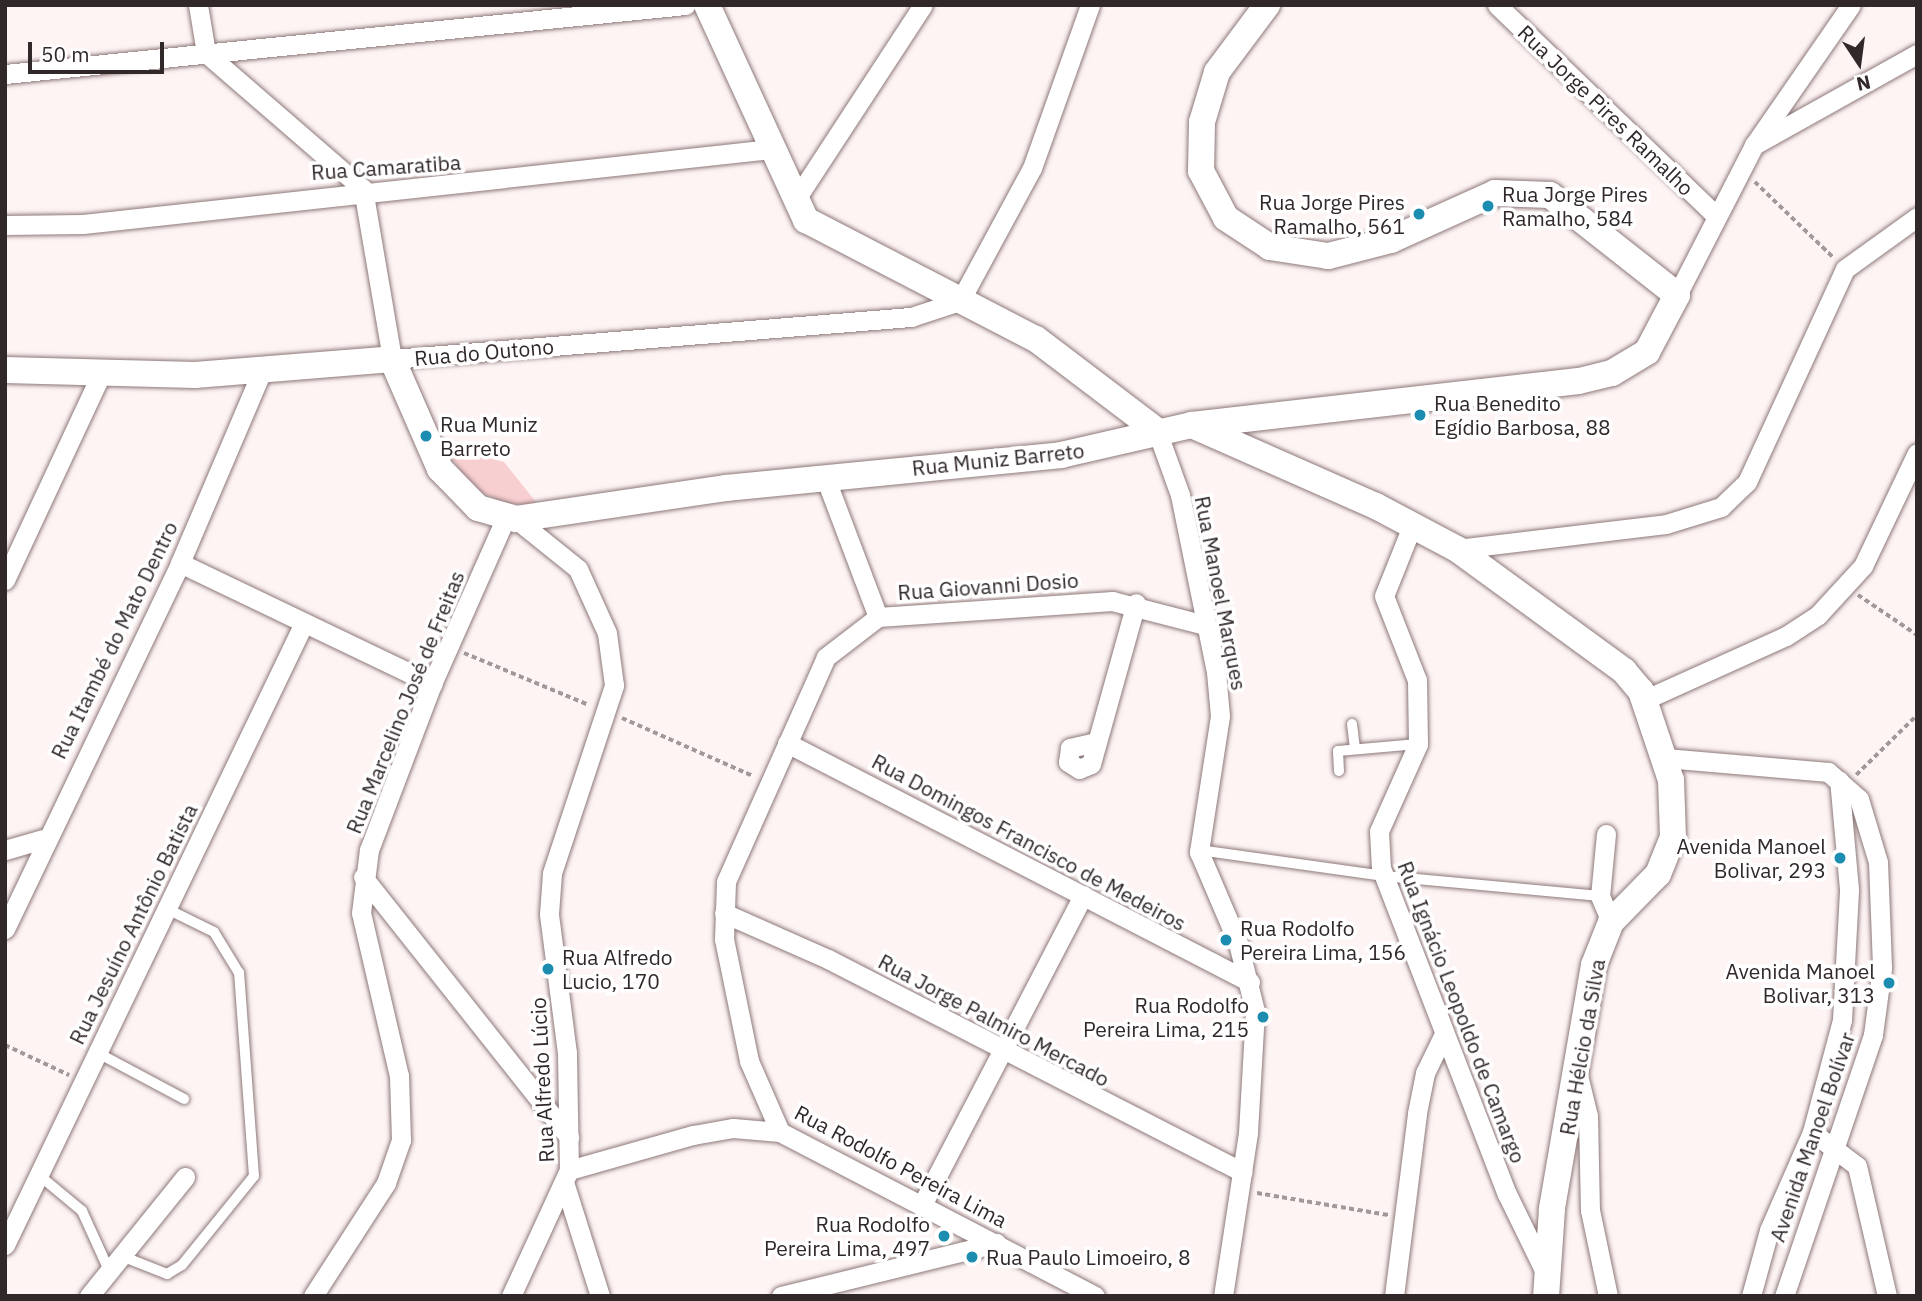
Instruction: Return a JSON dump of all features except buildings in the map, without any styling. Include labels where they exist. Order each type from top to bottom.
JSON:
[{"type":"street","points":[[198,5],[206,53],[363,189],[392,359],[440,470],[478,508],[511,519]]},
{"type":"street","points":[[5,74],[686,5]]},
{"type":"street","points":[[707,5],[794,202],[829,236],[1035,339],[1157,431]]},
{"type":"street","points":[[794,202],[923,5]]},
{"type":"street","points":[[960,301],[1032,168],[1090,5]]},
{"type":"street","points":[[1267,5],[1217,72],[1200,148],[1214,205],[1248,235],[1308,256],[1353,252],[1456,206],[1522,190],[1550,195],[1583,216],[1677,295],[1715,215],[1747,158],[1851,5]]},
{"type":"street","name":"Rua Jorge Pires Ramalho","points":[[1497,5],[1715,215]]},
{"type":"street","points":[[1747,158],[1917,54]]},
{"type":"street","name":"Rua Camaratiba","points":[[5,225],[83,224],[363,189],[538,179],[771,149]]},
{"type":"street","points":[[1457,549],[1666,524],[1721,507],[1747,481],[1845,269],[1917,217]]},
{"type":"street","name":"Rua Muniz Barreto","points":[[511,519],[825,477],[1061,455],[1192,425],[1612,373],[1647,352],[1677,295]]},
{"type":"street","name":"Rua do Outono","points":[[5,370],[101,374],[262,371],[911,317],[960,301]]},
{"type":"street","name":"Rua Itambé do Mato Dentro","points":[[5,929],[43,839],[180,563],[262,371]]},
{"type":"street","points":[[5,580],[101,374]]},
{"type":"street","points":[[1097,384],[1125,441]]},
{"type":"street","name":"Rua Hélcio da Silva","points":[[1192,425],[1457,549],[1624,671],[1644,700],[1665,758],[1676,812],[1668,855],[1658,874],[1611,922],[1594,965],[1576,1067],[1546,1285]]},
{"type":"street","name":"Rua Manoel Marques","points":[[1157,431],[1180,495],[1220,716],[1202,807],[1199,850]]},
{"type":"street","points":[[1644,700],[1786,636],[1845,588],[1863,566],[1917,453]]},
{"type":"street","name":"Rua Giovanni Dosio","points":[[825,477],[878,617],[1085,600],[1136,603],[1205,625]]},
{"type":"street","name":"Rua Marcelino José de Freitas","points":[[313,1296],[386,1183],[403,1130],[399,1076],[365,937],[363,877],[432,684],[511,519]]},
{"type":"street","name":"Rua Alfredo Lúcio","points":[[511,519],[578,569],[596,600],[613,660],[609,712],[559,838],[552,873],[549,914],[566,1041],[569,1137],[567,1178],[511,1296]]},
{"type":"street","name":"Rua Ignácio Leopoldo de Camargo","points":[[1412,526],[1384,596],[1417,680],[1418,744],[1379,831],[1384,876],[1443,1036],[1546,1285]]},
{"type":"street","points":[[180,563],[432,684]]},
{"type":"street","points":[[1096,742],[1136,603]]},
{"type":"street","name":"Rua Rodolfo Pereira Lima","points":[[878,617],[826,657],[726,882],[724,913],[737,1015],[780,1132],[923,1203],[1095,1296]]},
{"type":"street","name":"Rua Jesuíno Antônio Batista","points":[[5,1245],[40,1176],[163,908],[304,623]]},
{"type":"street","name":"Rua Domingos Francisco de Medeiros","points":[[787,743],[1250,982]]},
{"type":"street","points":[[1665,758],[1814,766],[1839,780]]},
{"type":"street","name":"Avenida Manoel Bolívar","points":[[1751,1296],[1769,1230],[1812,1132],[1847,989],[1849,889],[1839,780]]},
{"type":"street","name":"Avenida Manoel Bolívar","points":[[1784,1296],[1873,1035],[1882,968],[1882,902],[1869,822],[1859,799],[1839,780]]},
{"type":"street","points":[[1606,834],[1600,896],[1611,922]]},
{"type":"street","points":[[5,850],[43,839]]},
{"type":"street","points":[[1199,850],[1250,982],[1255,1064],[1223,1296]]},
{"type":"street","points":[[363,877],[569,1137]]},
{"type":"street","points":[[923,1203],[1083,895]]},
{"type":"street","name":"Rua Jorge Palmiro Mercado","points":[[724,913],[828,959],[1240,1181]]},
{"type":"street","points":[[1394,1296],[1425,1073],[1443,1036]]},
{"type":"street","points":[[1576,1067],[1588,1116],[1590,1210],[1608,1296]]},
{"type":"street","points":[[600,1296],[567,1178],[693,1135],[733,1128],[780,1132]]},
{"type":"street","points":[[1812,1132],[1836,1145],[1864,1184],[1887,1296]]},
{"type":"street","points":[[89,1296],[113,1262],[185,1177]]},
{"type":"street","points":[[782,1296],[997,1242]]},
{"type":"lane","points":[[1352,724],[1355,747]]},
{"type":"lane","points":[[1339,771],[1338,751],[1355,747],[1418,744]]},
{"type":"lane","points":[[1199,850],[1384,876],[1600,896]]},
{"type":"lane","points":[[40,1176],[82,1211],[113,1262],[167,1274],[182,1265],[254,1176],[239,973],[214,932],[163,908]]},
{"type":"lane","points":[[96,1052],[184,1099]]},
{"type":"path","points":[[1747,158],[1845,269]]},
{"type":"path","points":[[1845,588],[1917,635]]},
{"type":"path","points":[[449,648],[609,712],[769,783]]},
{"type":"path","points":[[1839,780],[1870,764],[1917,715]]},
{"type":"path","points":[[5,1045],[84,1081]]},
{"type":"path","points":[[1240,1181],[1403,1218]]},
{"type":"shaded area","points":[[477,455],[504,462],[540,507],[500,502],[474,488],[451,458]]},
{"type":"place","name":"Rua Jorge Pires Ramalho, 584","points":[[1488,206]]},
{"type":"place","name":"Rua Jorge Pires Ramalho, 561","points":[[1419,214]]},
{"type":"place","name":"Rua Benedito Egídio Barbosa, 88","points":[[1420,415]]},
{"type":"place","name":"Rua Muniz Barreto","points":[[426,436]]},
{"type":"place","name":"Avenida Manoel Bolivar, 293","points":[[1840,858]]},
{"type":"place","name":"Rua Rodolfo Pereira Lima, 156","points":[[1226,940]]},
{"type":"place","name":"Rua Alfredo Lucio, 170","points":[[548,969]]},
{"type":"place","name":"Avenida Manoel Bolivar, 313","points":[[1889,983]]},
{"type":"place","name":"Rua Rodolfo Pereira Lima, 215","points":[[1263,1017]]},
{"type":"place","name":"Rua Rodolfo Pereira Lima, 497","points":[[944,1236]]},
{"type":"place","name":"Rua Paulo Limoeiro, 8","points":[[972,1257]]}]
